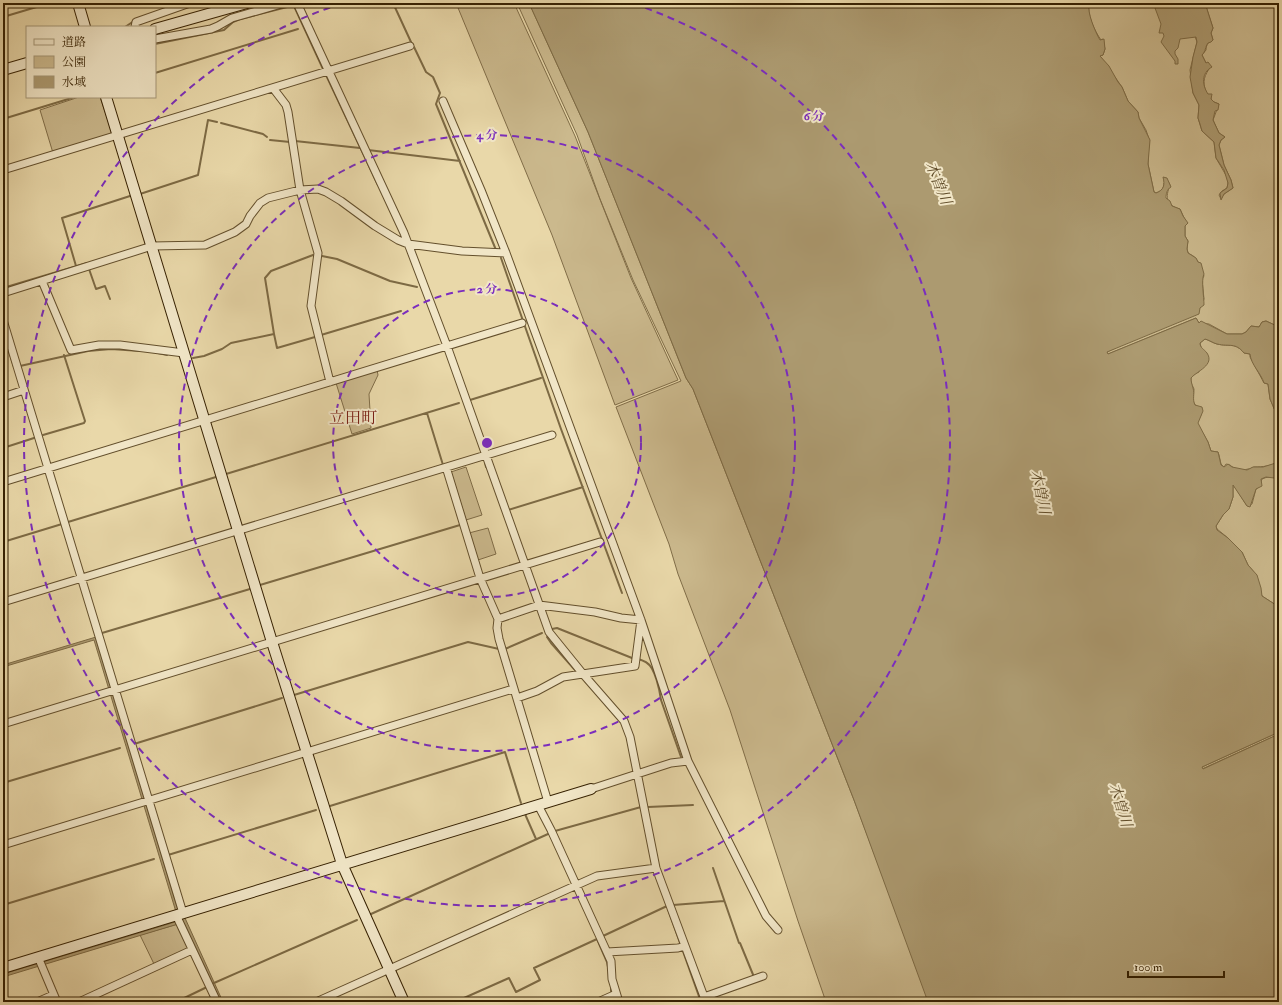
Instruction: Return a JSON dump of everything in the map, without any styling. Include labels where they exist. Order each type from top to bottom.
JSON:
[{"type":"street","points":[[78,3],[85,26]]},
{"type":"street","points":[[135,26],[136,22],[190,3]]},
{"type":"street","points":[[156,29],[247,3]]},
{"type":"street","points":[[156,39],[211,29],[232,18],[285,3]]},
{"type":"street","points":[[297,3],[408,244],[447,346],[549,632],[624,721],[630,737],[654,868],[682,947],[705,1000],[763,976]]},
{"type":"street","points":[[3,170],[410,46]]},
{"type":"street","points":[[3,70],[26,63]]},
{"type":"street","points":[[273,88],[286,105],[288,112],[300,190],[318,253],[311,306],[330,382]]},
{"type":"street","points":[[106,98],[272,642],[342,864],[404,1002]]},
{"type":"street","points":[[443,101],[506,253],[641,620],[688,761],[766,916],[778,930]]},
{"type":"street","points":[[3,293],[152,246],[205,245],[212,243],[235,232],[246,224],[260,203],[268,198],[300,190],[318,189],[326,192],[375,226],[398,240],[408,244],[462,251],[506,253]]},
{"type":"street","points":[[42,281],[71,350],[99,345],[120,345],[184,353]]},
{"type":"street","points":[[3,320],[81,578],[112,690],[180,914],[192,950],[217,1002]]},
{"type":"street","points":[[3,482],[204,419],[522,323]]},
{"type":"street","points":[[3,397],[24,390]]},
{"type":"street","points":[[3,602],[552,435]]},
{"type":"street","points":[[446,467],[480,578],[498,619],[497,628],[499,639],[517,698],[543,804],[576,885],[611,961],[612,979],[619,1002]]},
{"type":"street","points":[[3,724],[600,542]]},
{"type":"street","points":[[498,619],[539,605],[595,612],[620,618],[641,620]]},
{"type":"street","points":[[517,698],[537,691],[563,677],[635,666],[641,620]]},
{"type":"street","points":[[3,844],[514,689]]},
{"type":"street","points":[[3,968],[40,962],[180,914],[543,804],[671,763],[688,761]]},
{"type":"street","points":[[316,1002],[597,876],[654,868]]},
{"type":"street","points":[[607,952],[682,947]]},
{"type":"street","points":[[79,1002],[192,950]]},
{"type":"street","points":[[40,962],[57,1002]]},
{"type":"street","points":[[598,1002],[616,994]]},
{"type":"street","points":[[37,1002],[53,995]]},
{"type":"green space","points":[[456,3],[514,3],[575,136],[631,278],[678,380],[615,405],[552,235]]},
{"type":"green space","points":[[517,3],[529,3],[588,132],[686,378],[693,389],[854,800],[930,1002],[826,1002],[798,921],[730,710],[678,574],[669,544],[616,407],[681,381],[633,280],[600,199],[577,135]]},
{"type":"green space","points":[[1089,3],[1183,3],[1197,42],[1190,70],[1193,93],[1199,105],[1198,118],[1202,131],[1214,142],[1216,158],[1227,177],[1227,188],[1219,195],[1221,199],[1224,194],[1233,188],[1224,165],[1219,145],[1221,140],[1225,137],[1219,133],[1213,120],[1219,104],[1211,99],[1211,96],[1208,95],[1204,85],[1205,75],[1209,69],[1202,55],[1208,44],[1213,40],[1211,33],[1213,28],[1205,3],[1279,3],[1279,327],[1266,321],[1262,322],[1259,327],[1251,326],[1242,334],[1227,334],[1209,324],[1199,323],[1196,318],[1108,354],[1107,352],[1200,308],[1204,299],[1202,279],[1204,276],[1197,260],[1189,254],[1187,250],[1188,241],[1185,236],[1185,226],[1187,224],[1180,209],[1169,203],[1167,194],[1170,185],[1168,181],[1164,183],[1161,191],[1156,193],[1154,192],[1148,164],[1149,139],[1146,130],[1139,118],[1138,112],[1128,101],[1122,87],[1100,56],[1103,55],[1105,49],[1103,39],[1101,40],[1092,22],[1089,12]]},
{"type":"green space","points":[[76,98],[100,98],[112,132],[110,136],[53,153],[40,110]]},
{"type":"green space","points":[[1205,339],[1217,344],[1238,347],[1244,353],[1250,354],[1250,357],[1264,383],[1268,384],[1270,399],[1279,420],[1279,462],[1246,470],[1234,468],[1226,464],[1224,467],[1221,464],[1218,452],[1211,451],[1208,442],[1197,423],[1201,415],[1193,401],[1194,389],[1191,383],[1191,378],[1199,372],[1200,343]]},
{"type":"green space","points":[[377,370],[378,375],[369,394],[371,428],[352,434],[336,383]]},
{"type":"green space","points":[[466,467],[482,515],[466,520],[451,472]]},
{"type":"green space","points":[[1279,475],[1279,607],[1262,596],[1253,571],[1248,565],[1242,552],[1217,529],[1216,526],[1229,509],[1233,497],[1233,484],[1247,506],[1252,504],[1256,489],[1259,487],[1262,479]]},
{"type":"green space","points":[[488,528],[496,554],[478,560],[469,533]]},
{"type":"green space","points":[[1279,732],[1279,734],[1202,769],[1202,767]]},
{"type":"green space","points":[[178,924],[189,948],[154,964],[140,935]]},
{"type":"water","name":"木曽川","points":[[529,3],[1089,3],[1090,17],[1094,27],[1100,40],[1104,39],[1105,49],[1103,55],[1100,56],[1109,66],[1122,87],[1128,101],[1138,112],[1139,118],[1150,140],[1148,164],[1154,192],[1156,193],[1162,189],[1164,185],[1163,177],[1167,178],[1171,187],[1167,192],[1166,198],[1170,201],[1172,206],[1180,209],[1188,223],[1185,226],[1185,236],[1188,241],[1188,253],[1201,263],[1204,274],[1204,305],[1200,308],[1199,314],[1107,352],[1108,354],[1196,318],[1199,323],[1201,321],[1227,334],[1242,334],[1251,326],[1259,327],[1262,322],[1266,321],[1279,327],[1279,420],[1270,399],[1268,384],[1264,383],[1252,362],[1250,354],[1244,353],[1238,347],[1217,344],[1205,339],[1200,343],[1200,345],[1207,353],[1209,361],[1191,378],[1191,382],[1194,390],[1194,403],[1195,405],[1202,407],[1203,411],[1198,423],[1211,451],[1218,452],[1221,465],[1224,467],[1228,464],[1232,467],[1247,470],[1253,467],[1263,467],[1279,462],[1279,475],[1274,478],[1266,477],[1261,479],[1262,486],[1256,489],[1250,507],[1247,506],[1233,485],[1233,497],[1229,509],[1216,526],[1217,530],[1228,538],[1242,552],[1248,565],[1257,575],[1262,596],[1279,607],[1279,732],[1202,767],[1203,769],[1279,734],[1279,1002],[928,1002],[854,800],[693,389],[686,378],[588,132]]},
{"type":"water","points":[[1158,3],[1205,3],[1213,28],[1211,33],[1213,40],[1208,43],[1202,55],[1206,63],[1208,62],[1212,67],[1204,76],[1204,83],[1208,94],[1212,94],[1211,99],[1219,104],[1218,110],[1215,111],[1213,120],[1219,133],[1225,137],[1221,140],[1219,145],[1224,165],[1233,188],[1224,194],[1221,200],[1220,193],[1227,188],[1228,183],[1224,170],[1216,158],[1214,142],[1202,131],[1198,118],[1199,105],[1193,93],[1190,77],[1197,42],[1196,37],[1180,39],[1178,48],[1175,51],[1178,64],[1175,64],[1175,61],[1161,42],[1164,36],[1163,33],[1159,33],[1161,24],[1155,8]]},
{"type":"water","points":[[96,637],[178,910],[176,912],[94,640],[3,667],[3,665]]},
{"type":"water","points":[[185,918],[223,1002],[219,1002],[182,919]]},
{"type":"water","points":[[175,922],[178,924],[3,977],[3,974]]},
{"type":"waterway","points":[[3,17],[50,3]]},
{"type":"waterway","points":[[393,3],[411,42]]},
{"type":"waterway","points":[[156,44],[224,30],[233,22],[240,19],[291,6]]},
{"type":"waterway","points":[[294,6],[323,69]]},
{"type":"waterway","points":[[126,26],[134,21]]},
{"type":"waterway","points":[[156,73],[298,29]]},
{"type":"waterway","points":[[414,47],[426,72],[433,77],[440,93],[436,104],[496,250]]},
{"type":"waterway","points":[[326,75],[378,185]]},
{"type":"waterway","points":[[3,119],[72,98]]},
{"type":"waterway","points":[[140,194],[198,175],[208,120],[217,122]]},
{"type":"waterway","points":[[221,123],[263,134],[267,137]]},
{"type":"waterway","points":[[270,140],[290,142]]},
{"type":"waterway","points":[[295,141],[360,148]]},
{"type":"waterway","points":[[368,150],[460,161]]},
{"type":"waterway","points":[[76,266],[62,218],[130,196]]},
{"type":"waterway","points":[[193,358],[204,356],[222,349],[231,343],[274,334],[265,278],[271,271],[313,255]]},
{"type":"waterway","points":[[322,256],[337,259],[390,281],[417,287]]},
{"type":"waterway","points":[[501,258],[561,429],[622,593]]},
{"type":"waterway","points":[[3,288],[87,263]]},
{"type":"waterway","points":[[89,269],[96,289],[105,286],[110,299]]},
{"type":"waterway","points":[[321,335],[401,311]]},
{"type":"waterway","points":[[3,333],[15,367]]},
{"type":"waterway","points":[[274,334],[277,348],[315,337]]},
{"type":"waterway","points":[[20,366],[88,351],[111,349],[140,351]]},
{"type":"waterway","points":[[158,353],[167,355]]},
{"type":"waterway","points":[[43,435],[84,423],[85,421],[64,355]]},
{"type":"waterway","points":[[470,400],[541,378]]},
{"type":"waterway","points":[[226,474],[459,403]]},
{"type":"waterway","points":[[427,413],[443,465]]},
{"type":"waterway","points":[[3,448],[34,438]]},
{"type":"waterway","points":[[485,462],[486,467]]},
{"type":"waterway","points":[[68,522],[216,477]]},
{"type":"waterway","points":[[508,510],[583,487]]},
{"type":"waterway","points":[[3,542],[62,524]]},
{"type":"waterway","points":[[260,585],[460,525]]},
{"type":"waterway","points":[[102,633],[250,589]]},
{"type":"waterway","points":[[552,629],[557,628],[632,658]]},
{"type":"waterway","points":[[505,649],[542,633]]},
{"type":"waterway","points":[[547,637],[575,670]]},
{"type":"waterway","points":[[294,695],[468,642],[499,649]]},
{"type":"waterway","points":[[638,659],[650,665],[655,674],[661,700],[681,757]]},
{"type":"waterway","points":[[134,744],[282,698]]},
{"type":"waterway","points":[[3,783],[120,748]]},
{"type":"waterway","points":[[330,806],[505,752],[521,803]]},
{"type":"waterway","points":[[648,807],[693,805]]},
{"type":"waterway","points":[[555,831],[641,807]]},
{"type":"waterway","points":[[168,855],[316,810]]},
{"type":"waterway","points":[[525,814],[536,839]]},
{"type":"waterway","points":[[371,914],[548,834]]},
{"type":"waterway","points":[[3,905],[154,859]]},
{"type":"waterway","points":[[713,868],[739,943],[754,977]]},
{"type":"waterway","points":[[673,905],[724,901]]},
{"type":"waterway","points":[[603,936],[667,906]]},
{"type":"waterway","points":[[668,909],[701,1002]]},
{"type":"waterway","points":[[214,983],[357,920]]},
{"type":"waterway","points":[[455,1002],[509,978],[516,992],[540,980],[534,968],[597,939],[608,967]]},
{"type":"waterway","points":[[611,986],[611,992]]},
{"type":"waterway","points":[[176,1002],[207,987]]},
{"type":"district","name":"立田町","points":[[353,418]]}]
